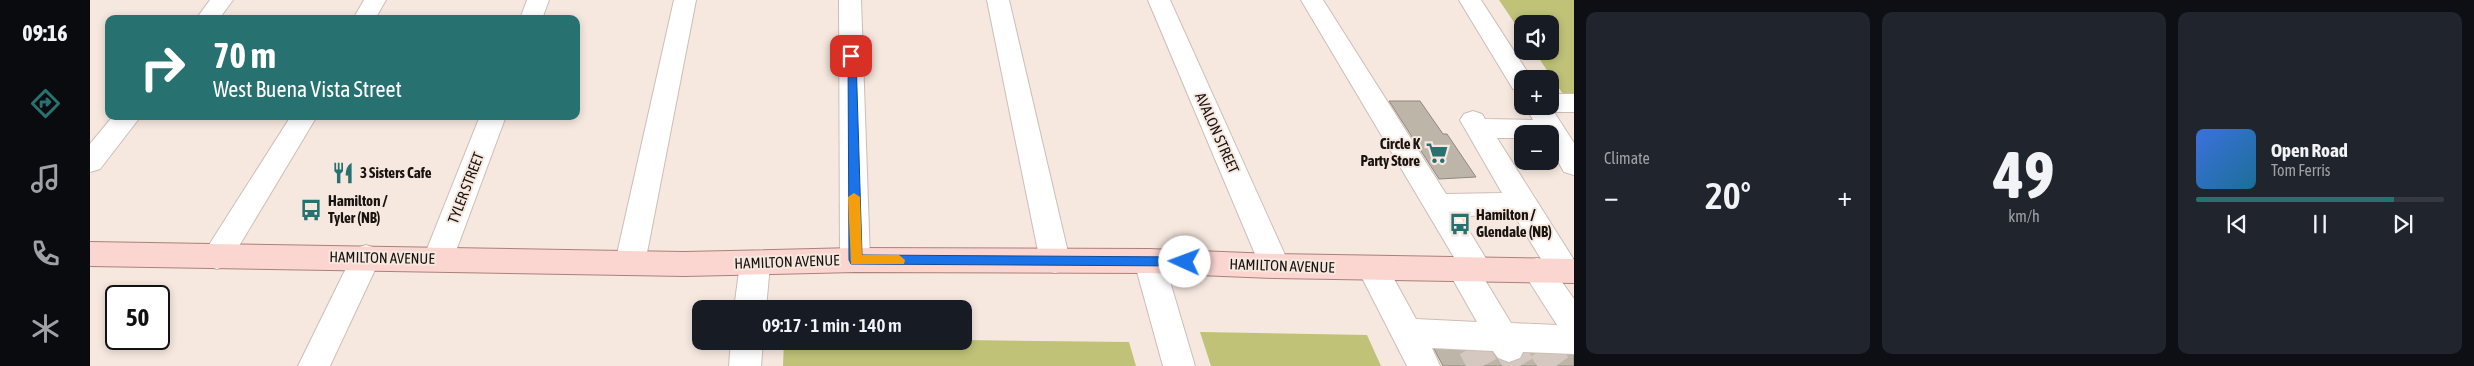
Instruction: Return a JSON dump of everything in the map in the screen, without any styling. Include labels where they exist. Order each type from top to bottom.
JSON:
[{"type":"main road","name":"HAMILTON AVENUE","points":[[90,254],[755,264],[856,260],[1149,261],[1275,266],[1558,270]]},
{"type":"street","points":[[210,15],[222,0]]},
{"type":"street","points":[[366,15],[375,0]]},
{"type":"street","points":[[532,15],[538,0]]},
{"type":"street","points":[[630,263],[685,0]]},
{"type":"street","points":[[850,0],[856,260]]},
{"type":"street","points":[[998,0],[1054,261]]},
{"type":"street","name":"AVALON STREET","points":[[1159,0],[1275,266]]},
{"type":"street","points":[[1312,0],[1440,205],[1470,270],[1523,343]]},
{"type":"street","points":[[1470,0],[1514,70]]},
{"type":"street","points":[[1559,103],[1574,103]]},
{"type":"street","points":[[90,162],[125,120]]},
{"type":"street","points":[[217,257],[302,120]]},
{"type":"street","name":"TYLER STREET","points":[[438,259],[492,120]]},
{"type":"street","points":[[1514,127],[1475,124],[1558,270],[1574,325]]},
{"type":"street","points":[[1559,141],[1574,165]]},
{"type":"street","points":[[1440,205],[1522,204]]},
{"type":"street","points":[[314,366],[366,257]]},
{"type":"street","points":[[1149,261],[1179,366]]},
{"type":"street","points":[[751,300],[755,264]]},
{"type":"street","points":[[1372,268],[1424,366]]},
{"type":"street","points":[[1407,334],[1469,342],[1523,343],[1574,340]]},
{"type":"street","points":[[745,366],[747,350]]},
{"type":"green space","points":[[1499,0],[1574,0],[1574,97],[1565,97],[1559,88],[1559,70],[1547,70],[1540,60],[1559,60],[1559,15],[1514,15],[1514,22]]},
{"type":"green space","points":[[1200,332],[1367,335],[1381,366],[1211,366]]},
{"type":"green space","points":[[972,340],[1129,342],[1136,366],[783,366],[784,350],[972,350]]},
{"type":"building","points":[[1389,101],[1420,101],[1443,134],[1447,134],[1476,177],[1439,179]]},
{"type":"building","points":[[1433,347],[1574,348],[1574,366],[1443,366]]},
{"type":"tunnel","points":[[1473,347],[1483,366]]},
{"type":"tunnel","points":[[1509,348],[1520,366]]},
{"type":"tunnel","points":[[1543,348],[1556,366]]},
{"type":"slow traffic","points":[[854,197],[856,260],[899,260]]},
{"type":"place","name":"Circle K Party Store","points":[[1437,153]]},
{"type":"place","name":"3 Sisters Cafe","points":[[343,173]]},
{"type":"place","name":"Hamilton / Tyler (NB)","points":[[311,210]]},
{"type":"place","name":"Hamilton / Glendale (NB)","points":[[1460,224]]},
{"type":"route","points":[[851,56],[856,260],[1185,262]]}]
